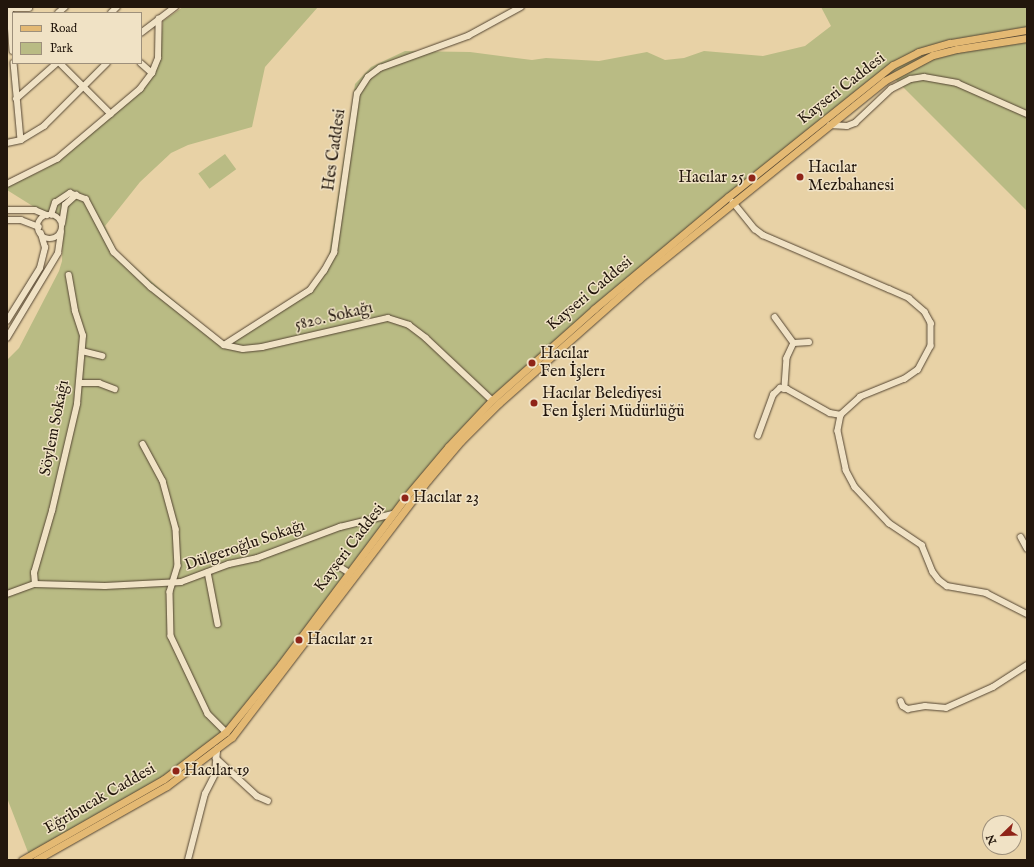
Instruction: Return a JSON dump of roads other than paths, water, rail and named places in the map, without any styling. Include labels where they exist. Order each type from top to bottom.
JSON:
[{"type":"main road","name":"Kayseri Caddesi","points":[[214,748],[350,573],[393,514],[448,447],[492,400],[588,313],[730,200],[893,65],[918,52],[950,43],[1027,30]]},
{"type":"main road","name":"Kayseri Caddesi","points":[[214,748],[246,721],[428,480],[498,403],[558,349],[730,200],[830,125],[884,81],[921,60],[956,49],[1027,38]]},
{"type":"main road","name":"Eğribucak Caddesi","points":[[22,860],[164,779],[214,748]]},
{"type":"main road","name":"Eğribucak Caddesi","points":[[36,860],[167,786],[214,748]]},
{"type":"street","points":[[142,32],[175,7]]},
{"type":"street","name":"Hes Caddesi","points":[[224,345],[310,290],[334,253],[357,94],[368,76],[380,68],[468,36],[521,7]]},
{"type":"street","points":[[12,42],[9,16],[10,8],[29,9]]},
{"type":"street","points":[[7,184],[57,159],[140,89],[152,73],[160,48],[159,19]]},
{"type":"street","points":[[14,64],[16,99],[21,140]]},
{"type":"street","points":[[16,99],[58,64]]},
{"type":"street","points":[[60,64],[111,114]]},
{"type":"street","points":[[7,143],[21,140],[44,126],[106,64]]},
{"type":"street","points":[[142,64],[152,73]]},
{"type":"street","points":[[830,125],[847,126],[855,123],[891,89],[912,79],[924,77],[957,83],[1027,114]]},
{"type":"street","points":[[38,227],[41,220],[49,215],[56,203],[63,197],[70,193],[76,195],[90,204],[114,252],[151,287],[224,345]]},
{"type":"street","points":[[7,338],[58,253],[65,205],[76,195]]},
{"type":"street","points":[[730,200],[755,229],[763,234],[909,298],[928,318],[933,335],[931,346],[918,370],[905,380],[861,397],[841,415],[838,431],[846,470],[855,487],[889,523],[922,545],[933,572],[939,580],[947,586],[986,593],[1027,614]]},
{"type":"street","points":[[7,210],[36,210],[58,218],[62,224]]},
{"type":"street","points":[[7,220],[21,220],[38,227],[45,248],[40,268],[7,321]]},
{"type":"street","points":[[41,234],[51,238],[61,232]]},
{"type":"street","name":"Söylem Sokağı","points":[[34,584],[34,572],[52,511],[77,404],[83,336],[71,296],[69,276]]},
{"type":"street","points":[[775,317],[794,342]]},
{"type":"street","name":"5820. Sokağı","points":[[224,345],[243,348],[262,347],[376,319],[394,319],[409,325],[426,338],[492,400]]},
{"type":"street","points":[[785,389],[787,358],[794,342]]},
{"type":"street","points":[[794,342],[809,342]]},
{"type":"street","points":[[82,352],[102,356]]},
{"type":"street","points":[[79,383],[99,384],[115,389]]},
{"type":"street","points":[[758,436],[773,395],[778,390],[785,389],[830,413],[841,415]]},
{"type":"street","points":[[142,444],[163,481],[176,529],[178,549],[175,581],[170,592],[171,636],[208,714],[226,732]]},
{"type":"street","name":"Dülgeroğlu Sokağı","points":[[7,594],[34,584],[105,586],[175,581],[181,582],[229,564],[257,558],[353,523],[393,514]]},
{"type":"street","points":[[1022,537],[1027,548]]},
{"type":"street","points":[[337,564],[350,573]]},
{"type":"street","points":[[208,572],[213,611],[218,624]]},
{"type":"street","points":[[901,701],[903,706],[908,709],[926,706],[946,708],[992,687],[1027,665]]},
{"type":"street","points":[[188,860],[203,799],[215,774],[216,758],[214,748]]},
{"type":"street","points":[[216,758],[257,796],[268,801]]},
{"type":"place","name":"Hacılar Mezbahanesi","points":[[800,177]]},
{"type":"place","name":"Hacılar 25","points":[[752,178]]},
{"type":"place","name":"Hacılar Fen İşler1","points":[[532,363]]},
{"type":"place","name":"Hacılar Belediyesi Fen İşleri Müdürlüğü","points":[[534,403]]},
{"type":"place","name":"Hacılar 23","points":[[405,498]]},
{"type":"place","name":"Hacılar 21","points":[[299,640]]},
{"type":"place","name":"Hacılar 19","points":[[176,771]]}]
